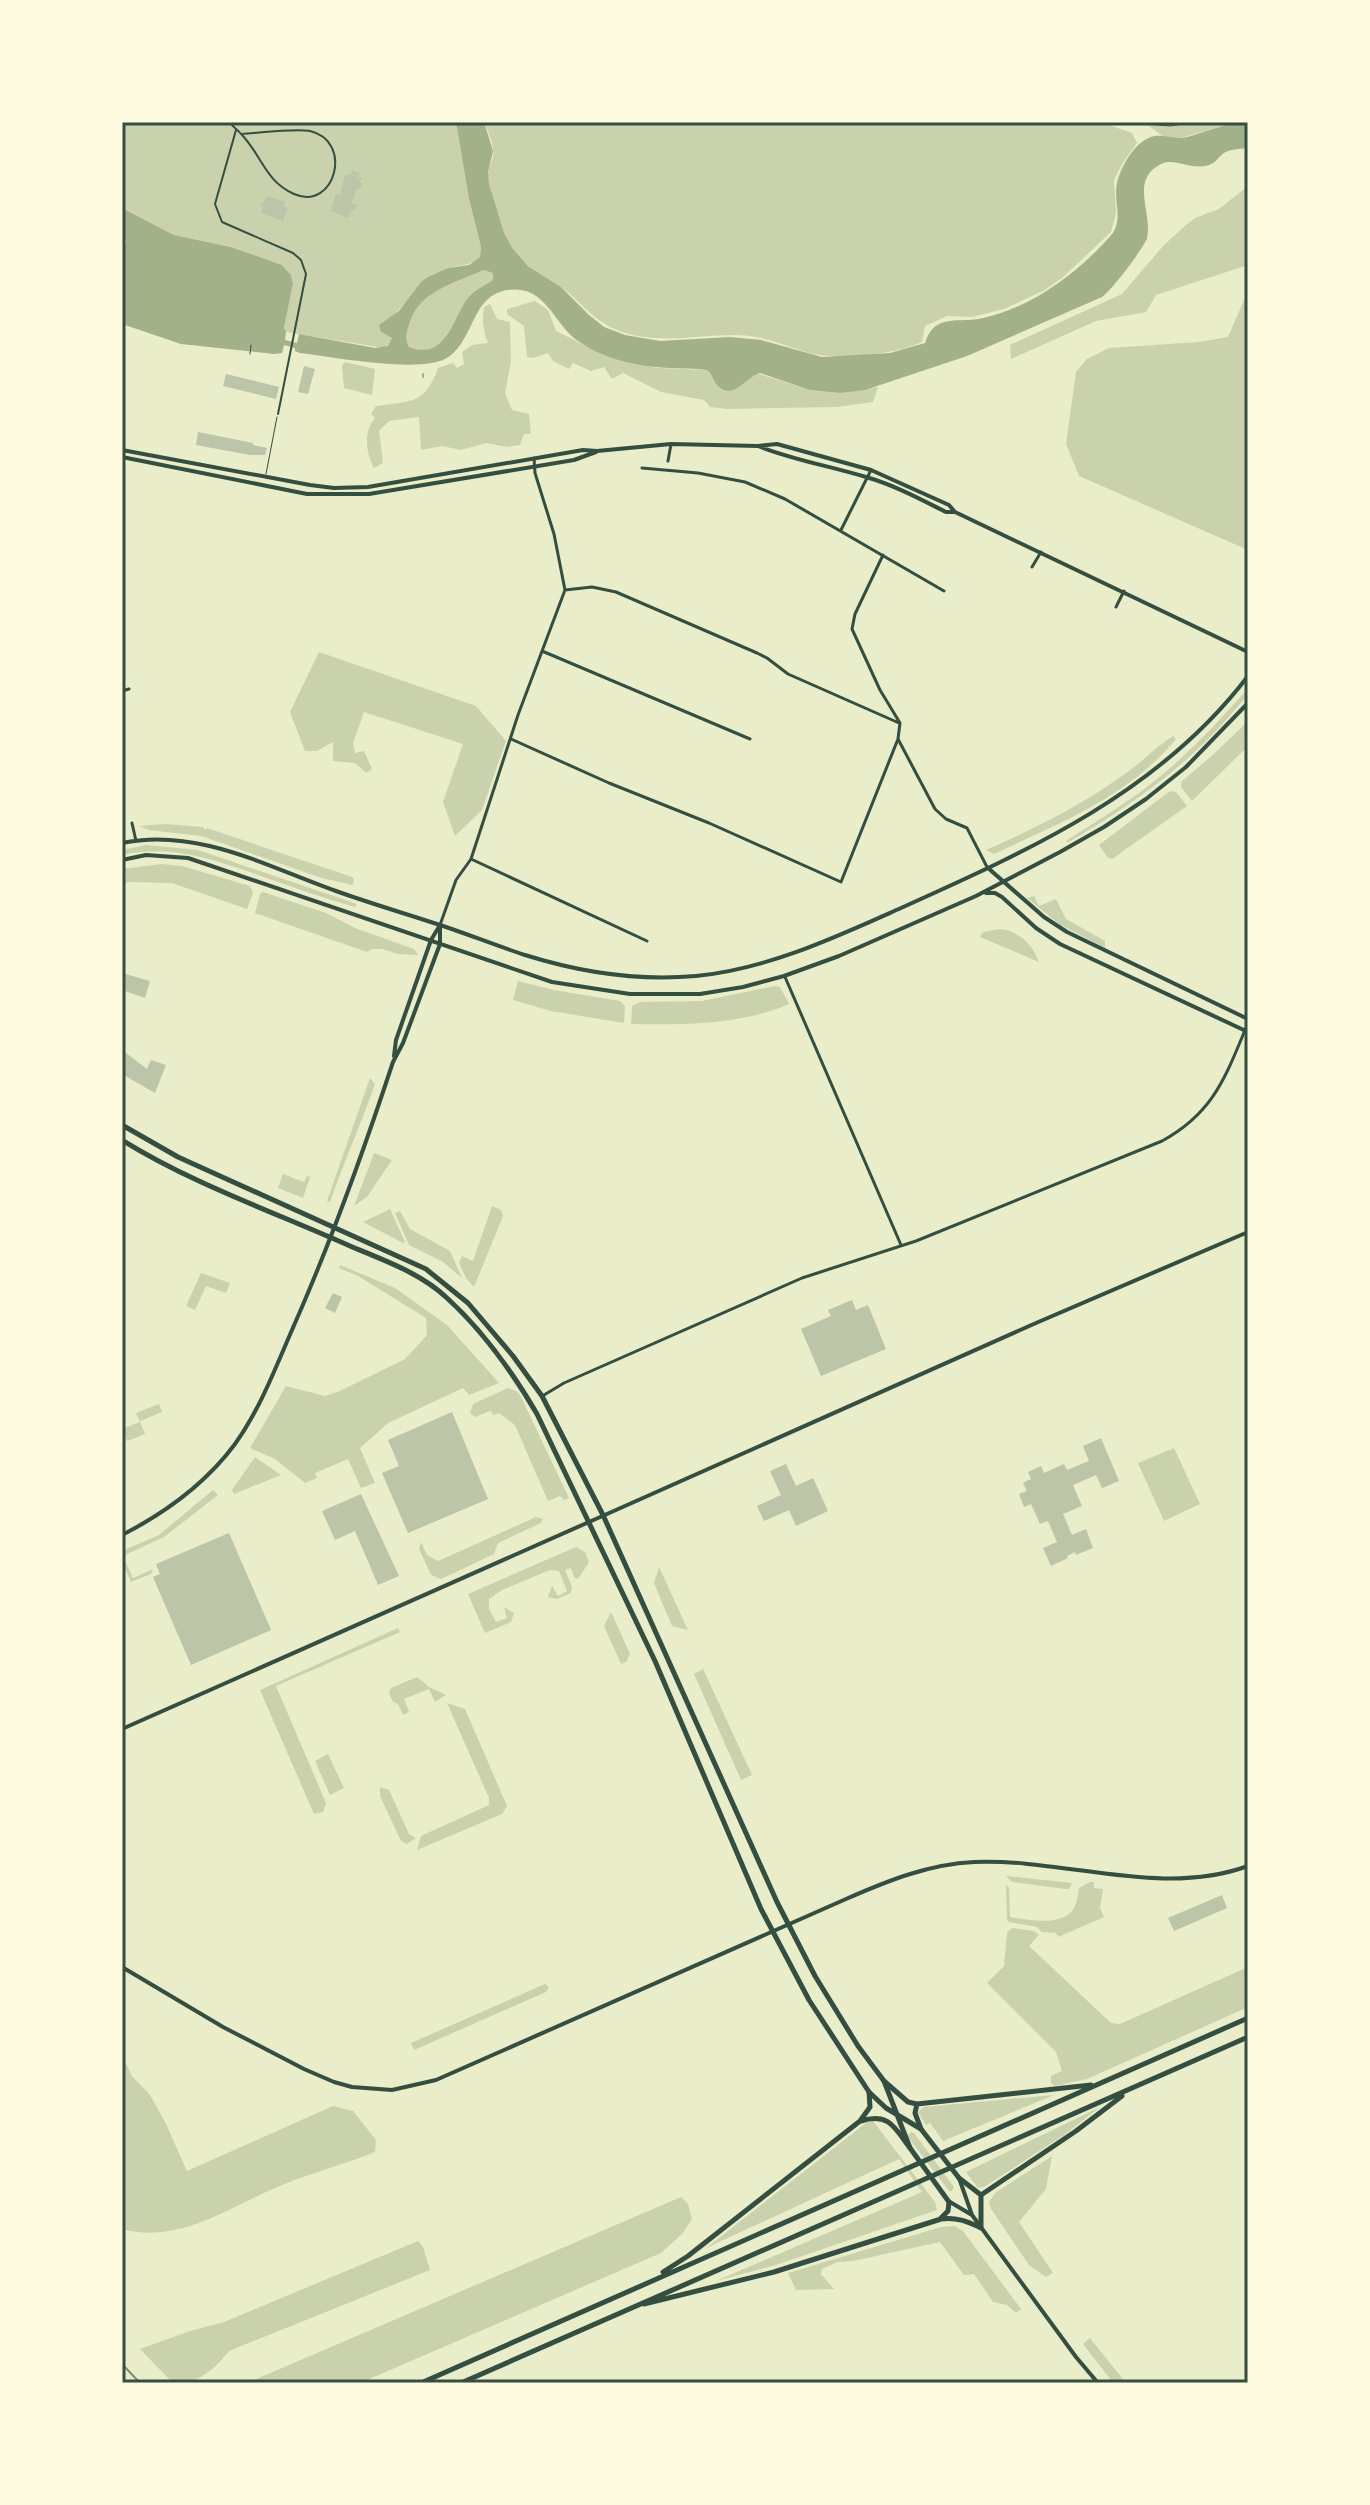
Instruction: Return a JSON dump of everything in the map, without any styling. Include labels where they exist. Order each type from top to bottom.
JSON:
[{"type":"main road","points":[[122,1125],[178,1157],[411,1261],[439,1277],[484,1319],[542,1396],[603,1515],[789,1925],[835,2011],[884,2081],[910,2148]]},
{"type":"main road","points":[[122,1140],[172,1168],[407,1272],[447,1297],[483,1339],[525,1394],[589,1522],[655,1661],[772,1932],[809,2000],[869,2092],[921,2129]]},
{"type":"main road","points":[[421,2383],[1248,2018]]},
{"type":"main road","points":[[461,2383],[1248,2037]]},
{"type":"main road","points":[[884,2081],[908,2102],[917,2104],[1100,2084]]},
{"type":"main road","points":[[981,2195],[1144,2084]]},
{"type":"main road","points":[[645,2283],[688,2256],[860,2121],[870,2107],[869,2092]]},
{"type":"main road","points":[[917,2104],[915,2113],[921,2129],[959,2178],[981,2195]]},
{"type":"main road","points":[[860,2121],[882,2118],[892,2125],[949,2202],[948,2211],[941,2219]]},
{"type":"main road","points":[[627,2309],[774,2272],[941,2219],[952,2217],[981,2228],[981,2195]]},
{"type":"street","points":[[229,122],[242,134],[264,170],[276,183],[294,194],[303,197],[319,194],[333,178],[337,163],[331,147],[324,138],[310,131],[242,134]]},
{"type":"street","points":[[236,130],[215,204],[222,222],[293,253],[301,260],[306,280],[278,414]]},
{"type":"street","points":[[122,450],[334,488],[368,487],[583,450],[671,444],[777,444],[871,470],[1248,652]]},
{"type":"street","points":[[668,461],[671,444]]},
{"type":"street","points":[[758,446],[788,458],[867,477],[946,512],[955,512]]},
{"type":"street","points":[[122,457],[307,494],[369,494],[583,458],[597,451]]},
{"type":"street","points":[[393,1062],[396,1040],[431,940],[440,925],[456,880],[471,859],[565,590],[534,458]]},
{"type":"street","points":[[642,468],[698,473],[745,482],[785,499],[944,591]]},
{"type":"street","points":[[841,530],[871,470]]},
{"type":"street","points":[[1032,567],[1041,552]]},
{"type":"street","points":[[511,739],[841,882],[898,739],[900,723],[880,690],[852,629],[855,614],[883,555]]},
{"type":"street","points":[[565,590],[592,587],[616,592],[767,658],[788,674],[900,723]]},
{"type":"street","points":[[1116,607],[1124,591]]},
{"type":"street","points":[[542,651],[750,739]]},
{"type":"street","points":[[122,843],[173,840],[224,849],[375,905],[557,964],[632,976],[696,976],[776,959],[832,939],[1063,831],[1136,785],[1195,734],[1248,676]]},
{"type":"street","points":[[122,691],[129,689]]},
{"type":"street","points":[[122,860],[146,855],[188,858],[552,982],[630,994],[700,994],[784,976],[839,956],[1005,881],[1104,827],[1146,799],[1186,767],[1248,703]]},
{"type":"street","points":[[542,1396],[564,1383],[802,1278],[901,1245],[1162,1141],[1193,1121],[1217,1093],[1248,1021],[1067,932],[1044,917],[988,868],[967,828],[946,819],[935,809],[898,739]]},
{"type":"street","points":[[132,823],[136,841]]},
{"type":"street","points":[[471,859],[647,941]]},
{"type":"street","points":[[976,896],[995,893],[1060,944],[1246,1031]]},
{"type":"street","points":[[122,1535],[187,1493],[236,1442],[258,1408],[332,1238],[393,1062],[440,944],[440,925]]},
{"type":"street","points":[[784,976],[901,1245]]},
{"type":"street","points":[[122,1729],[1248,1232]]},
{"type":"street","points":[[122,1967],[304,2069],[352,2087],[392,2090],[423,2085],[445,2076],[893,1879],[954,1863],[1001,1862],[1138,1876],[1180,1877],[1220,1874],[1248,1866]]},
{"type":"street","points":[[959,2178],[972,2215],[1098,2383]]},
{"type":"street","points":[[949,2202],[972,2215]]},
{"type":"lane","points":[[264,485],[278,414]]},
{"type":"path","points":[[1124,122],[1159,126],[1195,122]]},
{"type":"path","points":[[250,352],[251,346]]},
{"type":"shaded area","points":[[122,122],[456,122],[481,247],[480,257],[445,270],[410,298],[381,332],[392,338],[384,348],[286,332],[284,325],[293,284],[291,275],[282,265],[231,247],[174,235],[122,208]]},
{"type":"shaded area","points":[[456,122],[484,122],[493,151],[488,172],[489,184],[504,233],[512,248],[528,266],[561,287],[604,327],[625,335],[660,341],[730,337],[761,340],[822,357],[890,353],[925,343],[929,333],[941,323],[1002,313],[1038,296],[1071,274],[1113,233],[1117,221],[1119,176],[1130,154],[1148,138],[1183,138],[1225,125],[1248,122],[1248,148],[1226,152],[1209,165],[1167,162],[1151,171],[1144,188],[1147,238],[1127,269],[1102,297],[967,356],[865,390],[840,393],[810,390],[760,373],[730,391],[717,385],[707,370],[622,361],[578,341],[541,299],[521,290],[508,290],[486,301],[455,352],[445,359],[416,365],[300,353],[284,345],[282,353],[274,354],[181,344],[122,324],[122,250],[126,241],[122,232],[122,208],[174,235],[231,247],[282,265],[291,275],[293,284],[284,327],[285,340],[297,343],[299,334],[375,348],[388,346],[392,338],[381,332],[379,325],[399,311],[421,282],[448,268],[469,265],[480,257],[481,247]],"holes":[[[483,270],[493,273],[493,280],[467,299],[440,344],[422,350],[409,347],[407,331],[415,311],[430,295]]]},
{"type":"shaded area","points":[[484,122],[1100,122],[1132,133],[1137,143],[1114,180],[1116,213],[1111,232],[1062,278],[1043,291],[1004,309],[972,317],[947,316],[925,326],[922,342],[911,346],[884,353],[826,356],[749,336],[652,338],[623,332],[604,323],[560,286],[526,264],[511,247],[493,205],[488,172],[493,148]]},
{"type":"shaded area","points":[[1129,122],[1236,122],[1177,139],[1164,137],[1149,126]]},
{"type":"shaded area","points":[[1248,186],[1248,265],[1156,295],[1146,312],[1096,321],[1011,359],[1010,345],[1122,294],[1164,245],[1185,226],[1195,218],[1219,209]]},
{"type":"shaded area","points":[[483,270],[493,273],[493,280],[467,299],[440,344],[422,350],[409,347],[407,331],[421,302],[440,289]]},
{"type":"shaded area","points":[[1247,293],[1248,550],[1079,476],[1066,444],[1076,372],[1087,359],[1109,348],[1228,337]]},
{"type":"shaded area","points":[[535,301],[548,310],[556,331],[588,347],[657,368],[707,370],[724,390],[734,389],[756,373],[810,390],[840,393],[878,387],[873,402],[837,407],[710,407],[704,400],[661,392],[623,373],[612,379],[604,367],[591,371],[573,363],[569,369],[553,361],[548,353],[527,357],[524,326],[507,314],[507,309]]},
{"type":"shaded area","points":[[490,304],[497,319],[510,322],[511,361],[505,393],[512,410],[529,414],[531,434],[524,434],[520,445],[507,447],[486,443],[461,450],[442,446],[421,450],[419,417],[389,421],[379,431],[383,463],[374,468],[367,443],[375,418],[371,414],[376,406],[415,399],[428,389],[438,368],[453,363],[457,368],[464,364],[462,352],[472,345],[488,343],[483,316],[484,307]]},
{"type":"shaded area","points":[[345,362],[375,369],[372,395],[344,388],[342,366]]},
{"type":"shaded area","points":[[319,652],[476,706],[506,741],[482,810],[455,836],[443,802],[463,744],[364,712],[353,743],[355,753],[364,751],[372,769],[366,773],[355,763],[333,761],[333,742],[317,751],[305,751],[290,712]]},
{"type":"shaded area","points":[[1248,688],[1248,695],[1222,724],[1174,770],[1122,809],[1067,843],[1169,769]]},
{"type":"shaded area","points":[[1248,721],[1248,746],[1192,801],[1181,787],[1182,781]]},
{"type":"shaded area","points":[[1173,736],[1176,739],[1157,759],[1115,793],[994,854],[986,850],[1077,805],[1129,771]]},
{"type":"shaded area","points":[[1170,791],[1176,792],[1187,806],[1112,859],[1108,858],[1099,845]]},
{"type":"shaded area","points":[[165,824],[207,828],[352,877],[353,885],[322,878],[201,836],[139,826]]},
{"type":"shaded area","points":[[146,845],[198,850],[357,904],[355,907],[343,904],[193,855],[158,851],[122,855],[122,850]]},
{"type":"shaded area","points":[[162,864],[182,866],[250,886],[253,893],[247,909],[172,883],[128,882],[122,885],[122,869]]},
{"type":"shaded area","points":[[263,892],[326,913],[355,928],[414,949],[418,955],[382,949],[367,952],[255,913]]},
{"type":"shaded area","points":[[1034,896],[1039,906],[1056,899],[1066,919],[1105,941],[1105,948],[1059,924],[1027,898]]},
{"type":"shaded area","points":[[1000,929],[1024,940],[1039,962],[980,937],[983,932]]},
{"type":"shaded area","points":[[518,981],[620,1001],[625,1006],[624,1023],[551,1011],[513,1000]]},
{"type":"shaded area","points":[[780,987],[789,1004],[771,1011],[731,1020],[691,1024],[631,1024],[632,1006],[640,1002],[702,1001]]},
{"type":"shaded area","points":[[370,1078],[375,1084],[330,1202],[327,1201]]},
{"type":"shaded area","points":[[374,1153],[392,1160],[367,1197],[354,1206]]},
{"type":"shaded area","points":[[283,1174],[304,1182],[307,1176],[310,1177],[303,1198],[278,1188]]},
{"type":"shaded area","points":[[492,1206],[501,1210],[503,1216],[474,1287],[459,1263],[462,1256],[473,1261]]},
{"type":"shaded area","points":[[390,1209],[405,1242],[403,1243],[363,1222]]},
{"type":"shaded area","points":[[400,1211],[410,1229],[450,1251],[462,1278],[443,1262],[409,1245],[395,1213]]},
{"type":"shaded area","points":[[340,1265],[395,1288],[447,1325],[499,1383],[469,1395],[463,1388],[388,1423],[360,1448],[375,1483],[361,1488],[348,1459],[315,1473],[317,1478],[305,1483],[275,1459],[250,1448],[286,1386],[325,1396],[340,1391],[405,1359],[427,1335],[426,1318],[358,1276],[339,1268]]},
{"type":"shaded area","points":[[201,1273],[230,1283],[226,1293],[206,1286],[195,1310],[186,1306]]},
{"type":"shaded area","points":[[508,1388],[520,1395],[569,1498],[564,1500],[560,1496],[548,1501],[515,1425],[499,1413],[494,1415],[490,1411],[475,1417],[470,1413],[473,1404]]},
{"type":"shaded area","points":[[159,1404],[162,1412],[140,1421],[145,1434],[127,1441],[122,1429],[140,1422],[136,1413]]},
{"type":"shaded area","points":[[1174,1448],[1200,1504],[1164,1521],[1138,1463]]},
{"type":"shaded area","points":[[255,1457],[281,1475],[234,1494],[232,1490]]},
{"type":"shaded area","points":[[213,1490],[218,1495],[164,1537],[123,1556],[133,1578],[153,1569],[151,1574],[131,1582],[122,1562],[122,1551],[159,1535]]},
{"type":"shaded area","points":[[536,1517],[543,1519],[541,1523],[498,1543],[494,1554],[441,1579],[431,1575],[419,1549],[421,1542],[427,1555],[438,1561]]},
{"type":"shaded area","points":[[576,1547],[585,1552],[589,1562],[578,1579],[571,1568],[565,1570],[572,1587],[571,1593],[557,1599],[548,1597],[552,1586],[558,1596],[567,1591],[559,1571],[550,1570],[502,1590],[489,1599],[489,1609],[496,1622],[507,1618],[504,1607],[514,1613],[511,1622],[485,1633],[468,1594]]},
{"type":"shaded area","points":[[659,1567],[688,1630],[672,1626],[654,1583]]},
{"type":"shaded area","points":[[611,1612],[630,1654],[621,1664],[604,1626]]},
{"type":"shaded area","points":[[398,1628],[400,1632],[276,1686],[326,1803],[323,1812],[314,1814],[260,1690]]},
{"type":"shaded area","points":[[703,1669],[752,1775],[741,1780],[694,1674]]},
{"type":"shaded area","points":[[417,1677],[446,1695],[435,1702],[429,1689],[404,1699],[409,1712],[403,1715],[389,1693],[391,1688]]},
{"type":"shaded area","points":[[447,1703],[465,1709],[507,1806],[502,1814],[417,1850],[421,1836],[489,1805],[489,1798]]},
{"type":"shaded area","points":[[328,1754],[344,1788],[330,1795],[315,1761]]},
{"type":"shaded area","points":[[380,1787],[389,1790],[409,1834],[416,1838],[407,1844],[401,1841],[380,1796]]},
{"type":"shaded area","points":[[1006,1876],[1072,1883],[1069,1889],[1065,1889],[1012,1882]]},
{"type":"shaded area","points":[[1094,1882],[1094,1888],[1103,1889],[1100,1908],[1104,1917],[1058,1937],[1056,1933],[1042,1932],[1037,1927],[1007,1919],[1006,1884],[1009,1888],[1010,1917],[1045,1921],[1069,1914],[1075,1906],[1079,1888]]},
{"type":"shaded area","points":[[1012,1928],[1034,1931],[1039,1935],[1029,1946],[1111,2023],[1120,2024],[1248,1967],[1248,2007],[1087,2079],[1055,2086],[1051,2083],[1051,2076],[1062,2071],[1056,2052],[987,1983],[1004,1966],[1007,1933]]},
{"type":"shaded area","points":[[545,1984],[549,1987],[546,1992],[414,2050],[411,2043]]},
{"type":"shaded area","points":[[122,2055],[132,2076],[150,2095],[187,2171],[333,2106],[353,2111],[376,2140],[375,2152],[287,2183],[182,2228],[163,2232],[122,2229]]},
{"type":"shaded area","points":[[1054,2095],[943,2141],[930,2123],[926,2125],[918,2112],[924,2107]]},
{"type":"shaded area","points":[[1100,2107],[1064,2135],[984,2187],[978,2188],[966,2172]]},
{"type":"shaded area","points":[[873,2121],[935,2202],[937,2210],[776,2265],[716,2281],[922,2192],[899,2159],[706,2248],[866,2123]]},
{"type":"shaded area","points":[[910,2132],[914,2133],[954,2187],[952,2191],[908,2137]]},
{"type":"shaded area","points":[[1052,2156],[1046,2189],[1019,2222],[1053,2273],[1046,2277],[1029,2265],[989,2202],[995,2193]]},
{"type":"shaded area","points":[[681,2197],[688,2204],[692,2219],[683,2233],[661,2253],[360,2383],[247,2383]]},
{"type":"shaded area","points":[[954,2226],[963,2231],[1021,2309],[1016,2313],[1007,2305],[993,2302],[974,2274],[964,2275],[940,2242],[837,2262],[822,2269],[821,2274],[834,2289],[796,2290],[788,2273],[941,2227]]},
{"type":"shaded area","points":[[418,2241],[430,2270],[229,2351],[211,2370],[198,2378],[173,2383],[140,2349],[224,2322]]},
{"type":"shaded area","points":[[1090,2338],[1126,2383],[1111,2380],[1083,2344]]},
{"type":"building","points":[[352,170],[360,173],[358,177],[362,178],[362,183],[351,203],[357,205],[348,218],[331,211],[336,193],[340,195],[345,175],[351,174]]},
{"type":"building","points":[[268,196],[285,202],[284,206],[288,208],[283,221],[261,213],[263,207],[260,206]]},
{"type":"building","points":[[304,366],[315,369],[308,394],[298,392]]},
{"type":"building","points":[[226,374],[279,387],[276,399],[223,386]]},
{"type":"building","points":[[198,432],[253,443],[267,448],[265,455],[196,445]]},
{"type":"building","points":[[122,973],[150,981],[145,998],[122,990]]},
{"type":"building","points":[[122,1050],[147,1069],[151,1060],[166,1065],[155,1093],[122,1074]]},
{"type":"building","points":[[333,1293],[342,1297],[335,1313],[325,1308]]},
{"type":"building","points":[[852,1300],[856,1310],[868,1305],[886,1349],[821,1376],[801,1329],[831,1316],[828,1310]]},
{"type":"building","points":[[452,1412],[488,1499],[408,1533],[382,1473],[399,1466],[388,1440]]},
{"type":"building","points":[[1101,1438],[1119,1481],[1102,1488],[1096,1475],[1073,1485],[1082,1506],[1063,1514],[1072,1535],[1086,1529],[1093,1548],[1076,1555],[1075,1552],[1051,1566],[1043,1548],[1057,1542],[1048,1521],[1040,1524],[1031,1504],[1024,1507],[1019,1494],[1027,1491],[1023,1483],[1031,1479],[1028,1472],[1041,1466],[1044,1473],[1064,1464],[1067,1470],[1089,1461],[1083,1446]]},
{"type":"building","points":[[786,1464],[796,1486],[813,1478],[828,1511],[796,1526],[789,1510],[764,1521],[757,1506],[781,1495],[770,1471]]},
{"type":"building","points":[[361,1494],[399,1576],[378,1585],[355,1531],[335,1540],[322,1511]]},
{"type":"building","points":[[229,1533],[271,1630],[191,1665],[153,1577],[160,1574],[156,1564]]},
{"type":"building","points":[[1222,1895],[1227,1908],[1174,1931],[1168,1918]]},
{"type":"railway","points":[[122,2364],[140,2383]]}]
